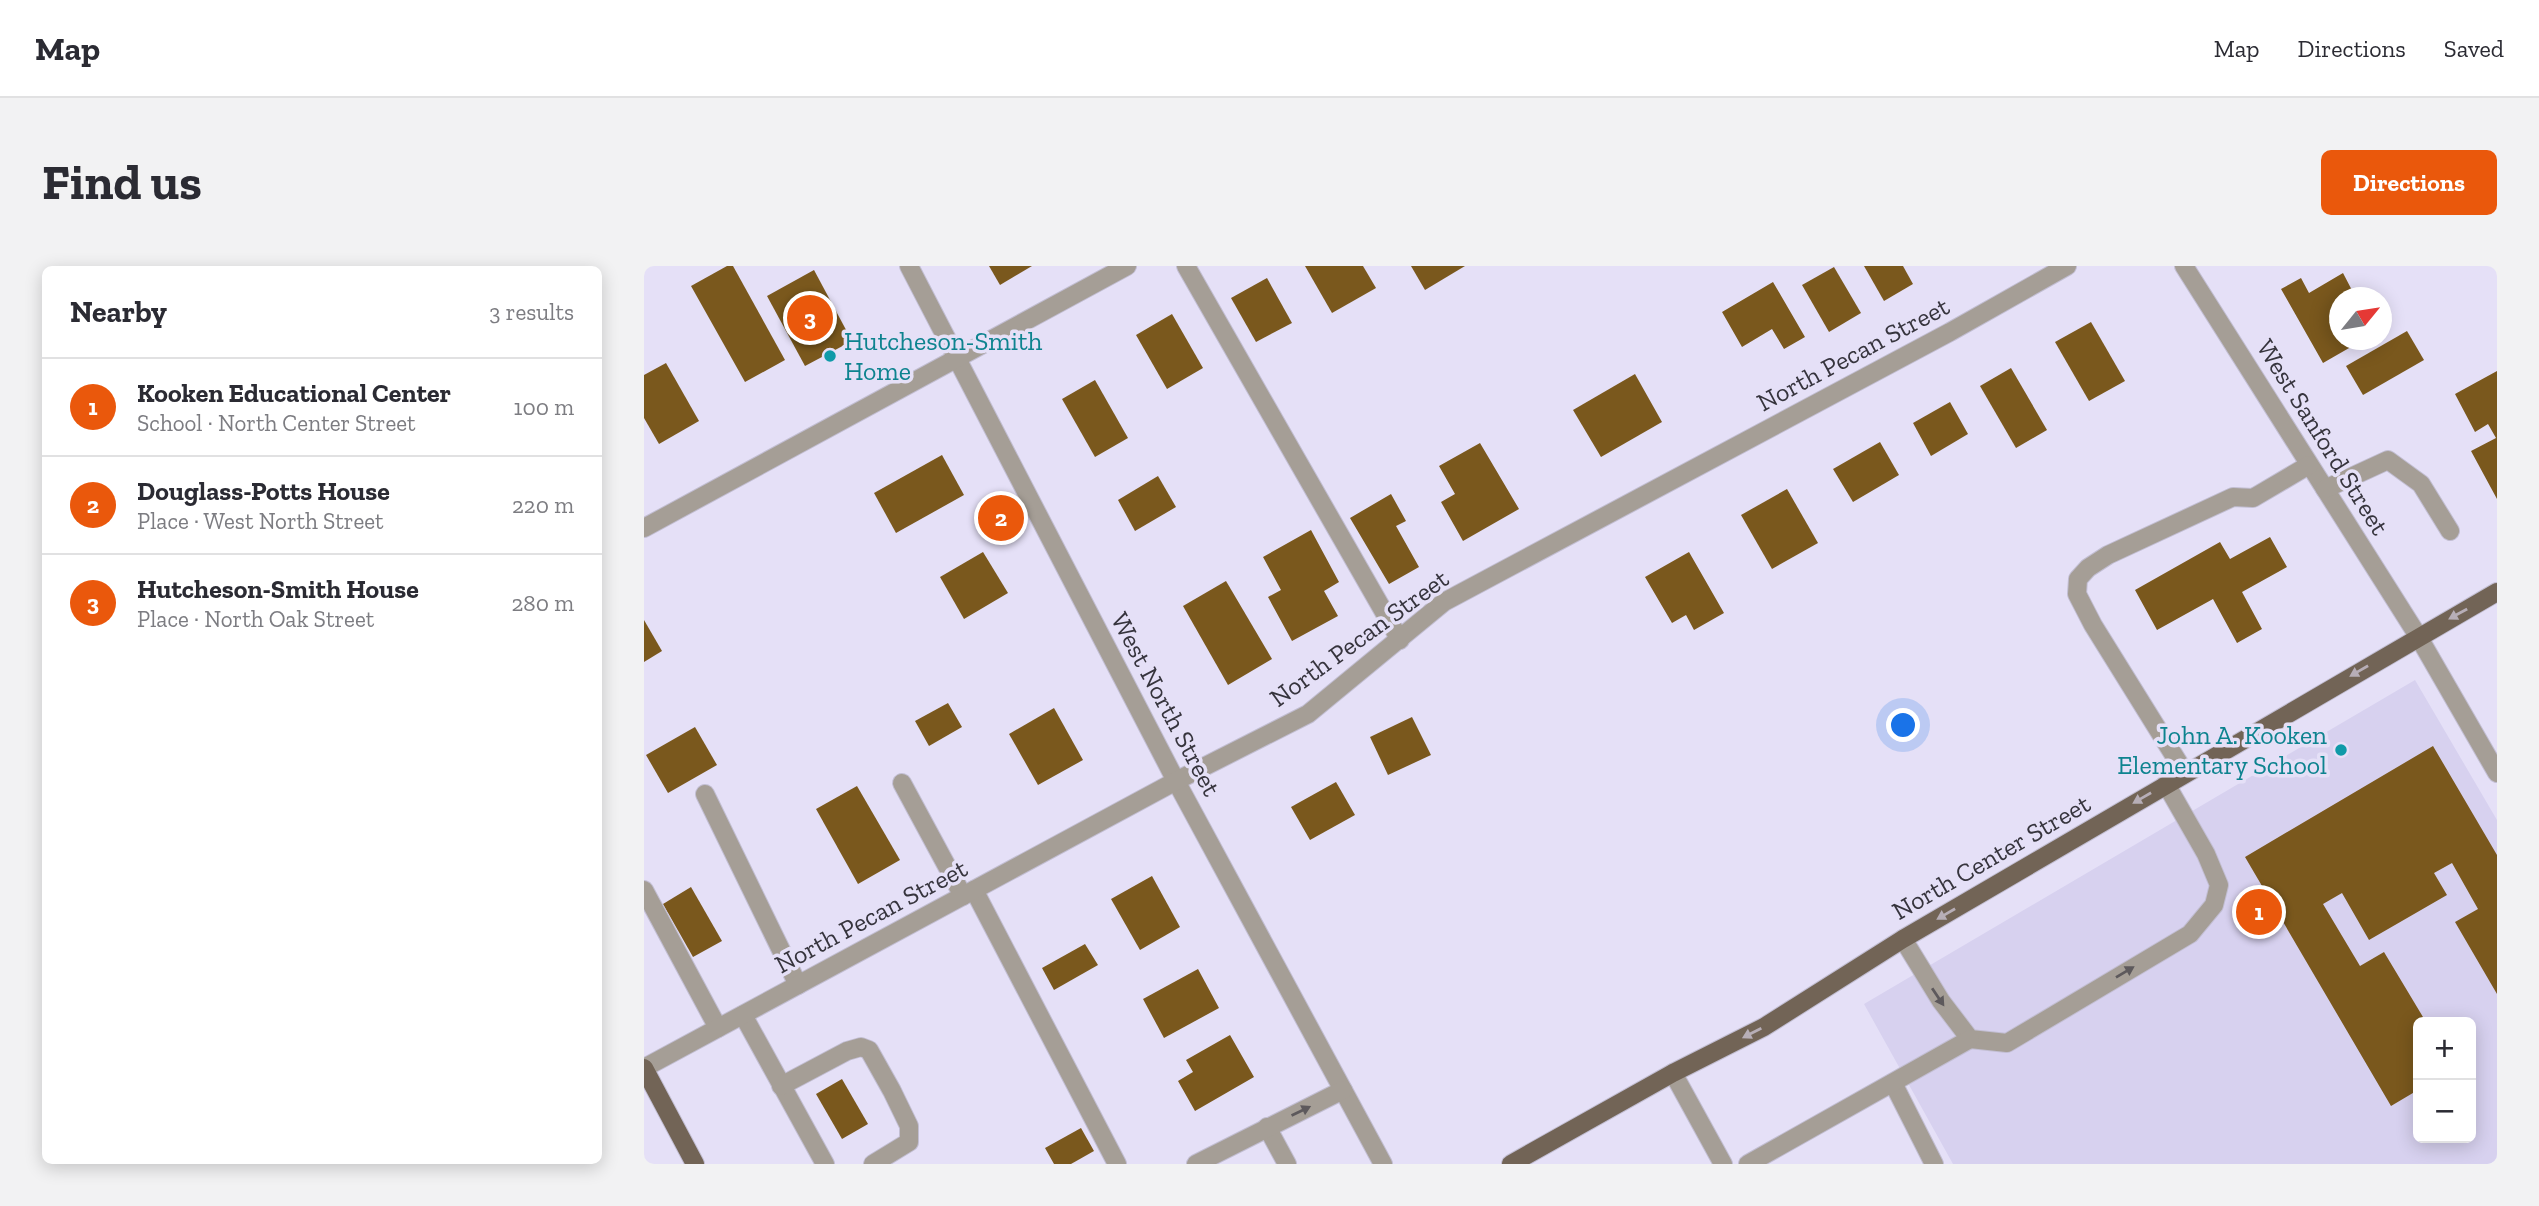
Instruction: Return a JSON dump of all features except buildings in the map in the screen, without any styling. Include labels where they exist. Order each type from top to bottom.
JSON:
[{"type":"main road","name":"North Center Street","points":[[1511,1164],[1673,1073],[1764,1027],[1903,939],[2497,592]]},
{"type":"main road","points":[[644,1068],[695,1164]]},
{"type":"street","name":"West North Street","points":[[909,266],[1176,781],[1383,1164]]},
{"type":"street","points":[[644,528],[1127,266]]},
{"type":"street","points":[[1186,266],[1400,640]]},
{"type":"street","name":"North Pecan Street","points":[[644,1068],[1176,781],[1308,714],[1444,602],[1938,339],[2067,266]]},
{"type":"street","name":"West Sanford Street","points":[[2184,266],[2418,636],[2497,773]]},
{"type":"street","points":[[2325,489],[2388,460],[2421,484],[2449,530]]},
{"type":"street","points":[[2185,773],[2093,625],[2077,594],[2078,579],[2088,568],[2108,555],[2233,497],[2253,498],[2309,465]]},
{"type":"street","points":[[902,783],[969,893],[1118,1164]]},
{"type":"street","points":[[1748,1164],[1970,1039],[2007,1043],[2190,934],[2214,905],[2219,885],[2206,854],[2166,784]]},
{"type":"street","points":[[705,794],[798,985]]},
{"type":"street","points":[[644,890],[718,1028]]},
{"type":"street","points":[[1903,939],[1941,1001],[1970,1039]]},
{"type":"street","points":[[743,1015],[825,1164]]},
{"type":"street","points":[[781,1086],[847,1051],[861,1047],[869,1050],[909,1125],[909,1142],[873,1164]]},
{"type":"street","points":[[1673,1073],[1723,1164]]},
{"type":"street","points":[[1893,1083],[1934,1164]]},
{"type":"street","points":[[1196,1164],[1343,1090]]},
{"type":"street","points":[[1267,1127],[1287,1164]]},
{"type":"shaded area","points":[[2415,680],[2497,820],[2497,1164],[1953,1164],[1864,1004]]},
{"type":"place","name":"Hutcheson-Smith House","points":[[810,318]]},
{"type":"place","name":"Hutcheson-Smith Home","points":[[830,356]]},
{"type":"place","name":"Douglass-Potts House","points":[[1001,518]]},
{"type":"place","name":"John A. Kooken Elementary School","points":[[2341,750]]},
{"type":"place","name":"Kooken Educational Center","points":[[2259,912]]}]
